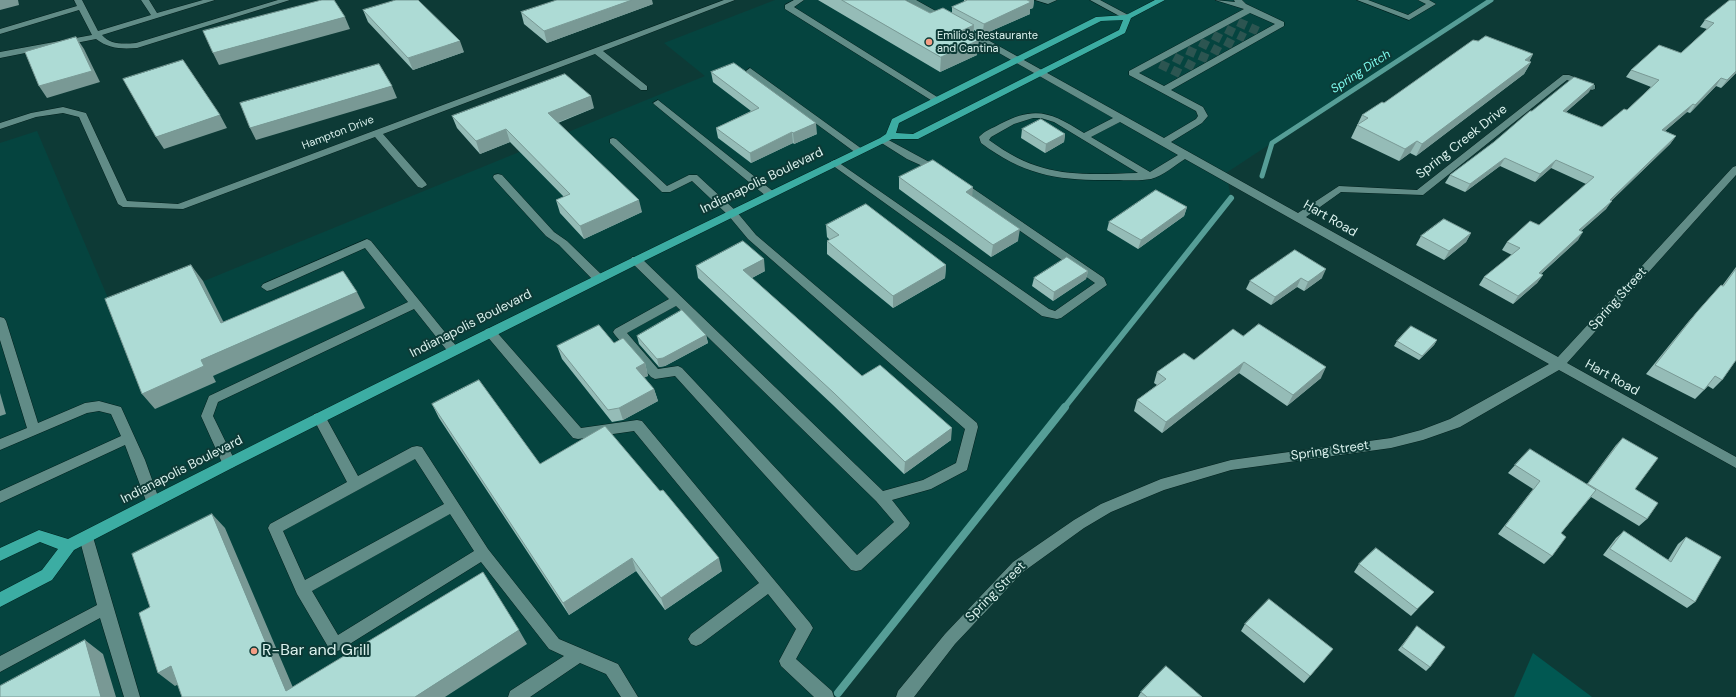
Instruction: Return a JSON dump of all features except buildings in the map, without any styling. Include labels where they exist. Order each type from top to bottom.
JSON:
[{"type":"highway","points":[[886,138],[895,121],[1018,59],[1099,19],[1128,16],[1161,0]]},
{"type":"highway","name":"Indianapolis Boulevard","points":[[0,600],[47,575],[69,546],[153,502],[453,350],[886,138],[915,137],[1122,31],[1128,16]]},
{"type":"highway","points":[[0,555],[39,536],[69,546]]},
{"type":"street","points":[[145,0],[155,16]]},
{"type":"street","points":[[0,55],[97,35],[211,0]]},
{"type":"street","points":[[0,32],[80,3],[97,35],[108,45],[121,48],[137,45],[286,0]]},
{"type":"street","name":"Hampton Drive","points":[[0,126],[34,116],[63,110],[83,115],[123,204],[179,206],[731,0]]},
{"type":"street","points":[[800,0],[788,7],[937,100]]},
{"type":"street","name":"Hart Road","points":[[910,0],[1018,59],[1736,463]]},
{"type":"street","points":[[1039,0],[1045,2],[1053,0]]},
{"type":"street","points":[[1094,0],[1128,16]]},
{"type":"street","points":[[1164,90],[1183,76],[1223,53],[1261,32],[1281,24],[1243,5],[1219,0]]},
{"type":"street","points":[[1361,0],[1409,18],[1432,4],[1422,0]]},
{"type":"street","points":[[1165,142],[1199,121],[1203,116],[1200,109],[1132,73],[1157,63],[1235,21],[1243,5]]},
{"type":"street","points":[[596,50],[644,88]]},
{"type":"street","points":[[750,71],[859,151]]},
{"type":"street","name":"Spring Creek Drive","points":[[1299,217],[1339,189],[1419,192],[1566,77],[1592,87]]},
{"type":"street","points":[[658,103],[770,194]]},
{"type":"street","points":[[1150,176],[1052,118],[1033,114],[984,137],[984,141],[1003,156],[1024,167],[1047,174],[1076,177],[1150,176],[1186,154]]},
{"type":"street","points":[[1084,137],[1121,117]]},
{"type":"street","points":[[376,132],[422,185]]},
{"type":"street","points":[[836,163],[1046,313],[1057,315],[1101,285],[1100,281],[938,170],[910,157],[886,138]]},
{"type":"street","points":[[613,141],[666,190],[693,177],[732,213],[752,238],[972,427],[962,466],[926,485],[881,497]]},
{"type":"street","name":"Spring Street","points":[[904,697],[950,639],[1018,567],[1079,524],[1106,508],[1162,485],[1231,465],[1390,443],[1422,435],[1461,420],[1559,364],[1736,169]]},
{"type":"street","points":[[498,177],[550,234],[563,243],[598,278]]},
{"type":"street","points":[[267,287],[367,243],[453,350]]},
{"type":"street","points":[[636,260],[881,497],[903,523],[856,565],[678,372],[655,374],[619,332],[677,300]]},
{"type":"street","points":[[229,463],[207,416],[213,399],[416,303]]},
{"type":"street","points":[[0,321],[34,430]]},
{"type":"street","points":[[490,332],[578,434],[637,425],[805,628],[787,661],[826,697]]},
{"type":"street","points":[[0,445],[85,408],[99,406],[116,410],[138,460],[153,502]]},
{"type":"street","points":[[319,418],[355,484]]},
{"type":"street","points":[[0,497],[128,438]]},
{"type":"street","points":[[483,553],[335,645],[302,589],[275,528],[355,484],[418,452],[451,506],[483,553],[554,644],[612,669],[630,697]]},
{"type":"street","points":[[302,589],[451,506]]},
{"type":"street","points":[[86,537],[105,608],[132,697]]},
{"type":"street","points":[[696,639],[769,584]]},
{"type":"street","points":[[0,664],[105,608]]},
{"type":"street","points":[[516,697],[580,655]]},
{"type":"shaded area","points":[[775,0],[1489,0],[1226,173],[1231,198],[835,697],[0,697],[0,143],[37,131],[116,317],[705,76],[664,43]]},
{"type":"shaded area","points":[[1533,653],[1592,697],[1514,697]]},
{"type":"waterway","name":"Spring Ditch","points":[[1262,176],[1272,143],[1491,0]]},
{"type":"waterway","points":[[1064,408],[1231,198]]},
{"type":"waterway","points":[[838,693],[1065,407]]},
{"type":"tunnel","points":[[1238,22],[1258,31]]},
{"type":"tunnel","points":[[1226,29],[1245,38]]},
{"type":"tunnel","points":[[1213,35],[1233,45]]},
{"type":"tunnel","points":[[1200,42],[1220,52]]},
{"type":"tunnel","points":[[1187,50],[1208,59]]},
{"type":"tunnel","points":[[1174,57],[1194,67]]},
{"type":"tunnel","points":[[1160,64],[1181,74]]},
{"type":"place","name":"Emilio's Restaurante and Cantina","points":[[929,42]]},
{"type":"place","name":"R-Bar and Grill","points":[[254,651]]}]
